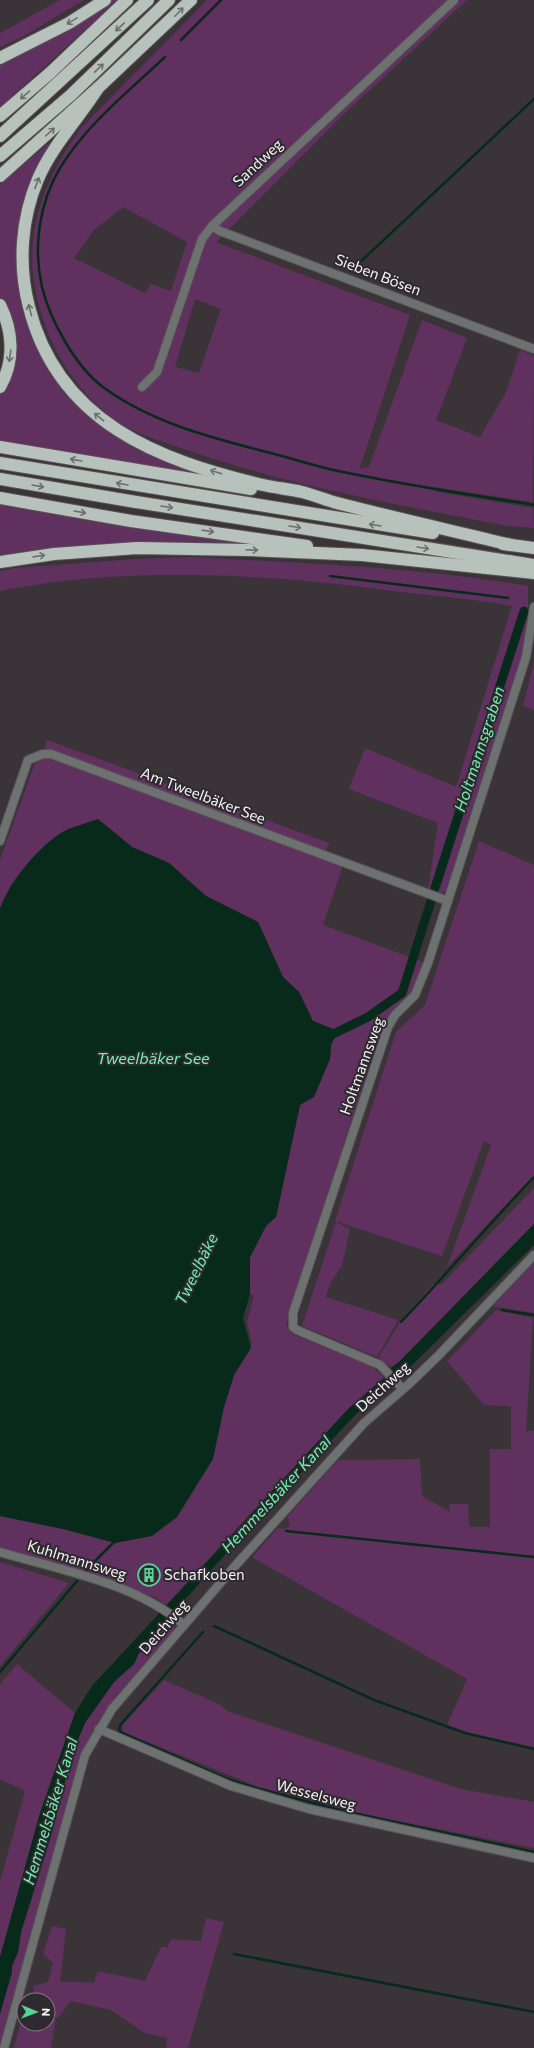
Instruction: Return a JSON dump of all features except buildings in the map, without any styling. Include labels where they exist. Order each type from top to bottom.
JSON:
[{"type":"highway","points":[[0,58],[63,26],[104,0]]},
{"type":"highway","points":[[0,116],[50,73],[127,0]]},
{"type":"highway","points":[[0,136],[148,0]]},
{"type":"highway","points":[[0,156],[71,95],[170,0]]},
{"type":"highway","points":[[0,176],[98,88],[191,0]]},
{"type":"highway","points":[[98,88],[43,167],[32,196],[26,218],[22,253],[24,283],[31,316],[48,356],[57,372],[76,397],[110,426],[139,444],[226,475],[303,492],[335,502],[511,545]]},
{"type":"highway","points":[[0,305],[8,325],[11,339],[8,367],[0,387]]},
{"type":"highway","points":[[0,447],[335,502]]},
{"type":"highway","points":[[0,463],[336,519],[534,548]]},
{"type":"highway","points":[[0,479],[532,569]]},
{"type":"highway","points":[[0,498],[131,521],[248,536],[362,555]]},
{"type":"highway","points":[[0,562],[54,554],[137,548],[248,550],[362,555],[532,569]]},
{"type":"street","name":"Sandweg","points":[[142,387],[157,372],[202,240],[212,226],[454,0]]},
{"type":"street","name":"Sieben Bösen","points":[[212,226],[220,231],[534,349]]},
{"type":"street","name":"Holtmannsweg","points":[[403,1389],[380,1365],[297,1330],[294,1327],[293,1313],[388,1027],[395,1015],[415,995],[448,901],[526,657],[534,607]]},
{"type":"street","name":"Am Tweelbäker See","points":[[0,841],[28,760],[43,754],[51,754],[448,901]]},
{"type":"street","name":"Deichweg","points":[[4,2048],[85,1755],[112,1709],[182,1623],[364,1423],[439,1355],[534,1255]]},
{"type":"street","name":"Kuhlmannsweg","points":[[0,1552],[132,1592],[155,1604],[182,1623]]},
{"type":"street","name":"Wesselsweg","points":[[99,1729],[231,1786],[309,1809],[442,1840],[534,1858]]},
{"type":"shaded area","points":[[60,0],[84,0],[22,37],[0,47],[0,33]]},
{"type":"shaded area","points":[[111,0],[118,0],[0,107],[0,62],[91,14]]},
{"type":"shaded area","points":[[207,0],[467,0],[344,114],[216,242],[410,315],[360,468],[369,467],[422,320],[467,338],[436,420],[480,437],[506,392],[520,350],[534,356],[533,502],[435,487],[437,492],[533,508],[534,528],[507,526],[346,494],[265,474],[160,441],[126,427],[103,410],[77,383],[56,351],[42,316],[33,274],[32,252],[40,208],[56,167],[81,128]],"holes":[[[123,207],[187,242],[171,291],[151,284],[145,293],[74,258],[94,230]],[[195,299],[221,309],[199,373],[175,367]]]},
{"type":"shaded area","points":[[54,139],[36,177],[21,286],[73,399],[212,476],[0,441],[0,395],[4,389],[15,357],[16,338],[12,320],[0,299],[0,184]]},
{"type":"shaded area","points":[[0,504],[245,544],[0,556]]},
{"type":"shaded area","points":[[191,557],[403,570],[445,574],[528,586],[528,610],[523,652],[447,891],[440,893],[428,890],[438,823],[349,789],[365,748],[456,787],[512,606],[301,581],[200,575],[150,575],[100,578],[50,583],[0,591],[0,571],[14,568],[135,559]]},
{"type":"shaded area","points":[[534,662],[534,710],[523,706]]},
{"type":"shaded area","points":[[47,740],[329,843],[325,852],[44,749]]},
{"type":"shaded area","points":[[44,756],[85,768],[343,865],[323,925],[423,962],[413,991],[386,1024],[373,1053],[286,1324],[292,1334],[372,1366],[384,1378],[349,1408],[166,1605],[155,1597],[95,1575],[0,1549],[0,1516],[63,1529],[224,1407],[234,1375],[252,1343],[247,1322],[254,1295],[250,1294],[250,1257],[266,1226],[276,1217],[300,1105],[330,1059],[331,1045],[338,1031],[313,1021],[299,992],[283,977],[258,922],[206,896],[169,863],[132,847],[98,819],[62,832],[41,849],[24,868],[9,889],[0,909],[0,860],[35,763]]},
{"type":"shaded area","points":[[479,841],[534,865],[534,1175],[447,1267],[491,1145],[484,1141],[442,1256],[335,1221],[396,1032],[425,1005]]},
{"type":"shaded area","points":[[534,1188],[534,1224],[400,1361],[392,1367],[377,1360],[400,1322],[433,1284],[442,1284]]},
{"type":"shaded area","points":[[336,1222],[350,1229],[342,1266],[330,1283],[326,1297],[398,1320],[377,1357],[302,1326]]},
{"type":"shaded area","points":[[534,1262],[534,1313],[493,1306]]},
{"type":"shaded area","points":[[496,1310],[533,1318],[526,1431],[534,1431],[534,1747],[470,1733],[447,1725],[467,1679],[252,1557],[278,1528],[285,1529],[289,1526],[289,1520],[287,1517],[338,1460],[420,1459],[422,1496],[450,1512],[449,1504],[468,1504],[469,1527],[490,1527],[490,1449],[511,1449],[511,1406],[484,1405],[447,1361]]},
{"type":"shaded area","points":[[0,1562],[69,1583],[0,1666]]},
{"type":"shaded area","points":[[171,1621],[175,1629],[172,1634],[118,1694],[100,1719],[88,1740],[66,1811],[0,2048],[0,2014],[12,1972],[12,1966],[18,1952],[21,1932],[51,1836],[72,1754],[85,1723],[114,1682],[134,1664],[139,1653],[143,1651],[150,1640],[156,1638],[162,1625]]},
{"type":"shaded area","points":[[17,1664],[75,1713],[40,1813],[0,1957],[0,1882],[25,1791],[0,1779],[0,1684]]},
{"type":"shaded area","points":[[164,1680],[219,1704],[227,1711],[461,1789],[534,1802],[534,1848],[348,1811],[259,1787],[123,1732],[122,1726]]},
{"type":"shaded area","points":[[206,1918],[224,1922],[188,2048],[166,2048],[167,2038],[145,2033],[111,2010],[71,2001],[58,2018],[56,2017],[56,1992],[34,1992],[33,1986],[48,1982],[53,1963],[43,1954],[52,1926],[66,1929],[60,1981],[94,1983],[98,1971],[145,1981],[161,1947],[168,1947],[171,1939],[201,1941]]},
{"type":"shaded area","points":[[18,2032],[54,2032],[51,2048],[14,2048]]},
{"type":"water","name":"Tweelbäker See","points":[[98,819],[132,847],[169,863],[206,896],[258,922],[283,977],[299,992],[313,1021],[338,1031],[331,1045],[330,1059],[314,1097],[300,1105],[276,1217],[266,1226],[250,1257],[250,1294],[243,1318],[251,1348],[234,1375],[224,1407],[213,1459],[177,1517],[152,1536],[115,1543],[63,1529],[0,1516],[0,909],[9,889],[32,858],[41,849],[62,832]]},
{"type":"water","points":[[534,1224],[534,1245],[399,1378],[390,1370],[400,1361]]},
{"type":"water","name":"Hemmelsbäker Kanal","points":[[384,1378],[392,1386],[357,1413],[239,1539],[182,1603],[171,1621],[162,1626],[156,1638],[150,1640],[143,1651],[139,1653],[134,1664],[114,1682],[85,1723],[72,1754],[51,1836],[21,1932],[18,1952],[12,1966],[12,1972],[0,2014],[0,1957],[40,1813],[75,1713],[92,1686],[349,1408]]},
{"type":"waterway","points":[[181,40],[221,0]]},
{"type":"waterway","points":[[165,57],[109,109],[70,152],[53,182],[43,211],[38,241],[39,272],[42,287],[57,328],[83,367],[103,387],[121,399],[158,418],[198,433],[329,469],[406,484],[534,505]]},
{"type":"waterway","points":[[357,265],[534,99]]},
{"type":"waterway","points":[[330,576],[508,598]]},
{"type":"waterway","name":"Holtmannsgraben","points":[[435,888],[524,611]]},
{"type":"waterway","name":"Holtmannsgraben","points":[[329,1036],[368,1017],[402,993],[431,901]]},
{"type":"waterway","points":[[401,1322],[534,1177]]},
{"type":"waterway","points":[[502,1310],[534,1315]]},
{"type":"waterway","points":[[286,1531],[534,1557]]},
{"type":"waterway","points":[[86,1570],[115,1541]]},
{"type":"waterway","points":[[0,1672],[77,1581]]},
{"type":"waterway","points":[[214,1626],[374,1700],[465,1733],[534,1749]]},
{"type":"waterway","points":[[203,1632],[121,1724],[119,1729],[120,1732],[225,1778],[256,1788],[344,1811],[534,1852]]},
{"type":"waterway","points":[[234,1954],[534,2012]]},
{"type":"place","name":"Schafkoben","points":[[149,1575]]},
{"type":"water label","name":"Tweelbäke","points":[[196,1269]]}]
